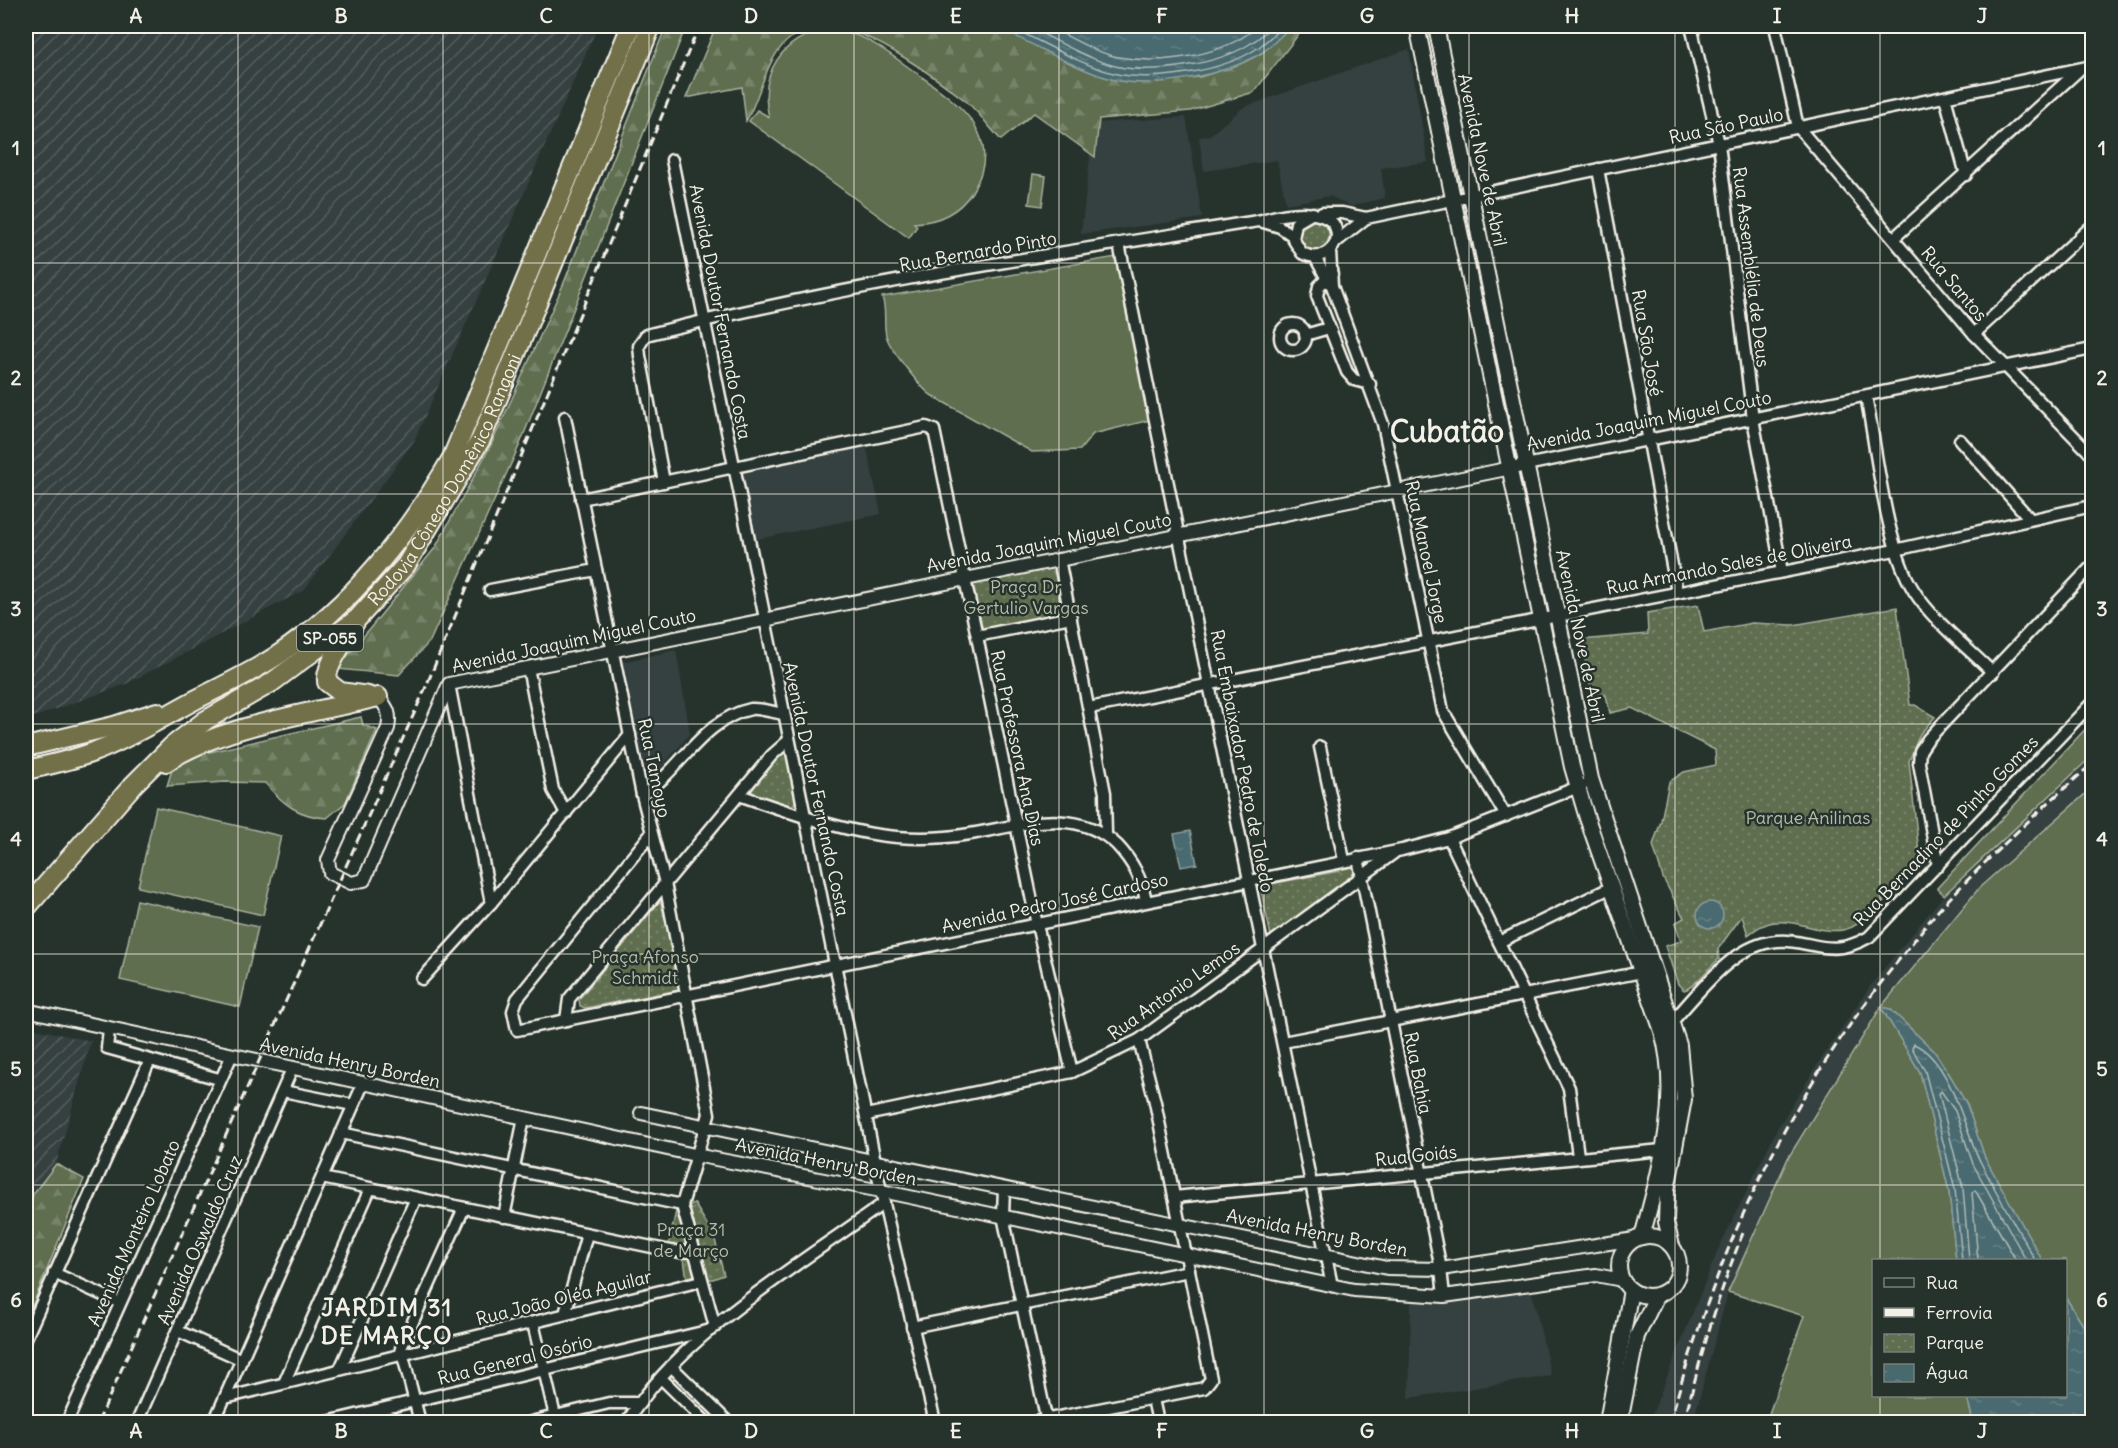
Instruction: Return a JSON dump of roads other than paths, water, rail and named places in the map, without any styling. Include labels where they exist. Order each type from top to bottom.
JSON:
[{"type":"highway","name":"Rodovia Cônego Domênico Rangoni","points":[[26,908],[134,784],[188,734],[271,683],[357,619],[406,565],[478,445],[643,27]]},
{"type":"highway","name":"Rodovia Cônego Domênico Rangoni","points":[[26,770],[95,752],[144,729],[278,655],[323,619],[369,576],[423,508],[456,448],[643,27]]},
{"type":"highway","points":[[357,619],[344,646],[327,667],[327,682],[340,692],[378,698]]},
{"type":"highway","points":[[134,784],[172,758],[231,733],[378,698]]},
{"type":"highway","name":"Rodovia Cônego Domênico Rangoni","points":[[26,747],[114,726],[193,701]]},
{"type":"main road","name":"Avenida Nove de Abril","points":[[1418,26],[1577,788],[1662,1031],[1670,1064],[1671,1088],[1662,1150],[1638,1238]]},
{"type":"main road","name":"Avenida Nove de Abril","points":[[1436,26],[1591,779],[1673,1021],[1682,1061],[1684,1099],[1667,1190],[1666,1222],[1672,1246]]},
{"type":"main road","points":[[1607,1422],[1627,1285],[1620,1260],[1625,1248],[1638,1238],[1662,1238],[1672,1246],[1679,1258],[1679,1272],[1674,1284],[1657,1295],[1644,1296],[1627,1285]]},
{"type":"main road","points":[[1620,1422],[1637,1336],[1657,1295]]},
{"type":"street","name":"Rua Assemblélia de Deus","points":[[1691,26],[1719,144],[1753,419],[1782,572]]},
{"type":"street","points":[[1775,26],[1798,127]]},
{"type":"street","name":"Rua São Paulo","points":[[1316,213],[1342,213],[1366,218],[2092,66]]},
{"type":"street","points":[[1894,238],[1966,175],[2057,87],[2080,69]]},
{"type":"street","points":[[1945,97],[1966,175]]},
{"type":"street","name":"Rua Santos","points":[[1798,127],[1974,334],[2092,455]]},
{"type":"street","name":"Avenida Doutor Fernando Costa","points":[[672,160],[882,1197],[935,1422]]},
{"type":"street","name":"Rua São José","points":[[1598,169],[1677,592]]},
{"type":"street","name":"Rua Bernardo Pinto","points":[[664,482],[639,346],[646,335],[705,320],[1119,244],[1258,221],[1295,211],[1316,213]]},
{"type":"street","points":[[1316,213],[1333,222],[1337,232],[1333,247],[1315,257],[1299,251],[1293,236],[1300,218],[1316,213]]},
{"type":"street","name":"Rua São Paulo","points":[[1333,247],[1366,218]]},
{"type":"street","name":"Rua Bernardo Pinto","points":[[1258,221],[1280,227],[1293,236]]},
{"type":"street","points":[[1974,334],[2092,226]]},
{"type":"street","name":"Rua Embaixador Pedro de Toledo","points":[[1119,244],[1332,1286]]},
{"type":"street","name":"Rua Manoel Jorge","points":[[1330,280],[1333,247]]},
{"type":"street","name":"Rua Manoel Jorge","points":[[1315,257],[1330,280],[1383,424],[1443,711],[1506,816]]},
{"type":"street","points":[[1330,280],[1318,286],[1317,296],[1329,328],[1347,372],[1354,380],[1370,384]]},
{"type":"street","points":[[1305,335],[1329,328]]},
{"type":"street","name":"Avenida Joaquim Miguel Couto","points":[[378,698],[387,707],[390,716],[388,728],[328,860],[330,873],[351,883],[364,880],[449,684],[2092,349]]},
{"type":"street","points":[[1866,396],[1895,550],[1915,593],[1993,673]]},
{"type":"street","name":"Rua Tamoyo","points":[[565,417],[642,795],[665,883],[710,1114],[707,1126]]},
{"type":"street","name":"Rua Professora Ana Dias","points":[[735,468],[926,426],[934,430],[1037,925],[1072,1072]]},
{"type":"street","points":[[1960,440],[2030,519]]},
{"type":"street","points":[[581,499],[735,468]]},
{"type":"street","name":"Rua Armando Sales de Oliveira","points":[[1089,708],[1895,550],[2092,506]]},
{"type":"street","points":[[1059,559],[1105,793],[1106,835]]},
{"type":"street","points":[[1938,866],[1919,763],[1920,751],[2092,566]]},
{"type":"street","points":[[490,590],[596,570]]},
{"type":"street","points":[[977,636],[1071,617]]},
{"type":"street","points":[[528,668],[553,790],[566,813]]},
{"type":"street","points":[[449,684],[491,903]]},
{"type":"street","name":"Rua Bernadino de Pinho Gomes","points":[[1662,1031],[1720,972],[1753,947],[1769,942],[1786,941],[1837,950],[1869,938],[2092,703]]},
{"type":"street","points":[[642,795],[657,786],[694,744],[735,715],[753,709],[783,714]]},
{"type":"street","points":[[422,980],[491,903],[630,735]]},
{"type":"street","points":[[566,1020],[569,999],[739,795],[789,740]]},
{"type":"street","points":[[1320,747],[1344,860]]},
{"type":"street","name":"Avenida Pedro José Cardoso","points":[[651,834],[517,999],[513,1011],[518,1030],[1037,925],[1146,900],[1402,850],[1449,838],[1577,788],[1591,779]]},
{"type":"street","points":[[739,795],[865,833],[923,839],[972,834],[1016,825],[1069,822],[1092,827],[1106,835],[1134,866],[1142,879],[1146,900]]},
{"type":"street","points":[[1449,838],[1569,1088],[1578,1156]]},
{"type":"street","name":"Rua Antonio Lemos","points":[[866,1114],[1072,1072],[1139,1040],[1361,877],[1402,850]]},
{"type":"street","name":"Rua Bahia","points":[[1358,858],[1441,1269],[1444,1296]]},
{"type":"street","points":[[1499,942],[1611,887]]},
{"type":"street","points":[[1282,1042],[1642,972]]},
{"type":"street","name":"Avenida Henry Borden","points":[[26,1010],[231,1057],[524,1118],[882,1197],[1003,1216],[1354,1290],[1444,1296],[1596,1275],[1627,1285]]},
{"type":"street","points":[[109,1030],[107,1048],[219,1079]]},
{"type":"street","points":[[1034,1422],[1204,1388],[1211,1379],[1155,1102],[1139,1040]]},
{"type":"street","name":"Avenida Monteiro Lobato","points":[[67,1422],[219,1079],[231,1057]]},
{"type":"street","points":[[26,1338],[150,1060]]},
{"type":"street","name":"Avenida Oswaldo Cruz","points":[[137,1422],[292,1069]]},
{"type":"street","points":[[214,1422],[363,1084]]},
{"type":"street","points":[[283,1091],[354,1106]]},
{"type":"street","name":"Avenida Henry Borden","points":[[641,1113],[1387,1268],[1441,1269],[1638,1238]]},
{"type":"street","points":[[504,1217],[524,1118]]},
{"type":"street","points":[[707,1126],[682,1205],[713,1328]]},
{"type":"street","points":[[341,1133],[682,1205]]},
{"type":"street","name":"Rua Goiás","points":[[1174,1197],[1578,1156],[1662,1150]]},
{"type":"street","points":[[322,1178],[670,1251],[694,1252]]},
{"type":"street","points":[[1004,1188],[1003,1216],[1047,1421]]},
{"type":"street","points":[[284,1383],[370,1189]]},
{"type":"street","points":[[627,1422],[671,1366],[713,1328],[882,1197]]},
{"type":"street","points":[[340,1369],[416,1198]]},
{"type":"street","points":[[420,1422],[401,1348],[464,1208]]},
{"type":"street","points":[[565,1314],[587,1234]]},
{"type":"street","points":[[912,1327],[1189,1271]]},
{"type":"street","points":[[54,1273],[120,1303]]},
{"type":"street","name":"Rua João Oléa Aguilar","points":[[225,1398],[700,1281]]},
{"type":"street","points":[[532,1323],[555,1416]]},
{"type":"street","name":"Rua General Osório","points":[[327,1422],[713,1328]]},
{"type":"street","points":[[178,1330],[242,1360]]},
{"type":"street","points":[[671,1366],[728,1422]]},
{"type":"street","points":[[661,1378],[706,1422]]},
{"type":"street","points":[[1153,1399],[1158,1422]]},
{"type":"street","points":[[531,1422],[609,1403],[640,1403]]},
{"type":"water","points":[[995,26],[1291,26],[1261,53],[1229,68],[1188,78],[1146,83],[1127,82],[1097,74],[1067,62]]},
{"type":"water","points":[[1190,831],[1197,864],[1181,867],[1174,834]]},
{"type":"water","points":[[1710,902],[1719,906],[1723,915],[1719,924],[1710,928],[1701,924],[1697,915],[1701,906]]},
{"type":"water","points":[[1881,1007],[1890,1009],[1934,1051],[1951,1077],[1967,1105],[1985,1158],[2041,1259],[1956,1259],[1949,1191],[1920,1072]]},
{"type":"water","points":[[2067,1300],[2092,1340],[2092,1422],[1973,1422],[1967,1397],[2067,1397]]},
{"type":"railway","points":[[98,1422],[425,689],[699,26]]},
{"type":"railway","points":[[1670,1422],[1689,1358],[1733,1237],[1788,1123],[1821,1068],[1857,1014],[1943,905],[2002,846],[2092,764]]},
{"type":"railway","points":[[1684,1422],[1710,1327],[1743,1233]]},
{"type":"district","name":"Cubatão","points":[[1447,432]]},
{"type":"district","name":"JARDIM 31 DE MARÇO","points":[[387,1322]]},
{"type":"park label","name":"Praça Dr Gertulio Vargas","points":[[1026,597]]},
{"type":"park label","name":"Parque Anilinas","points":[[1808,818]]},
{"type":"park label","name":"Praça Afonso Schmidt","points":[[645,967]]},
{"type":"park label","name":"Praça 31 de Março","points":[[691,1240]]}]
